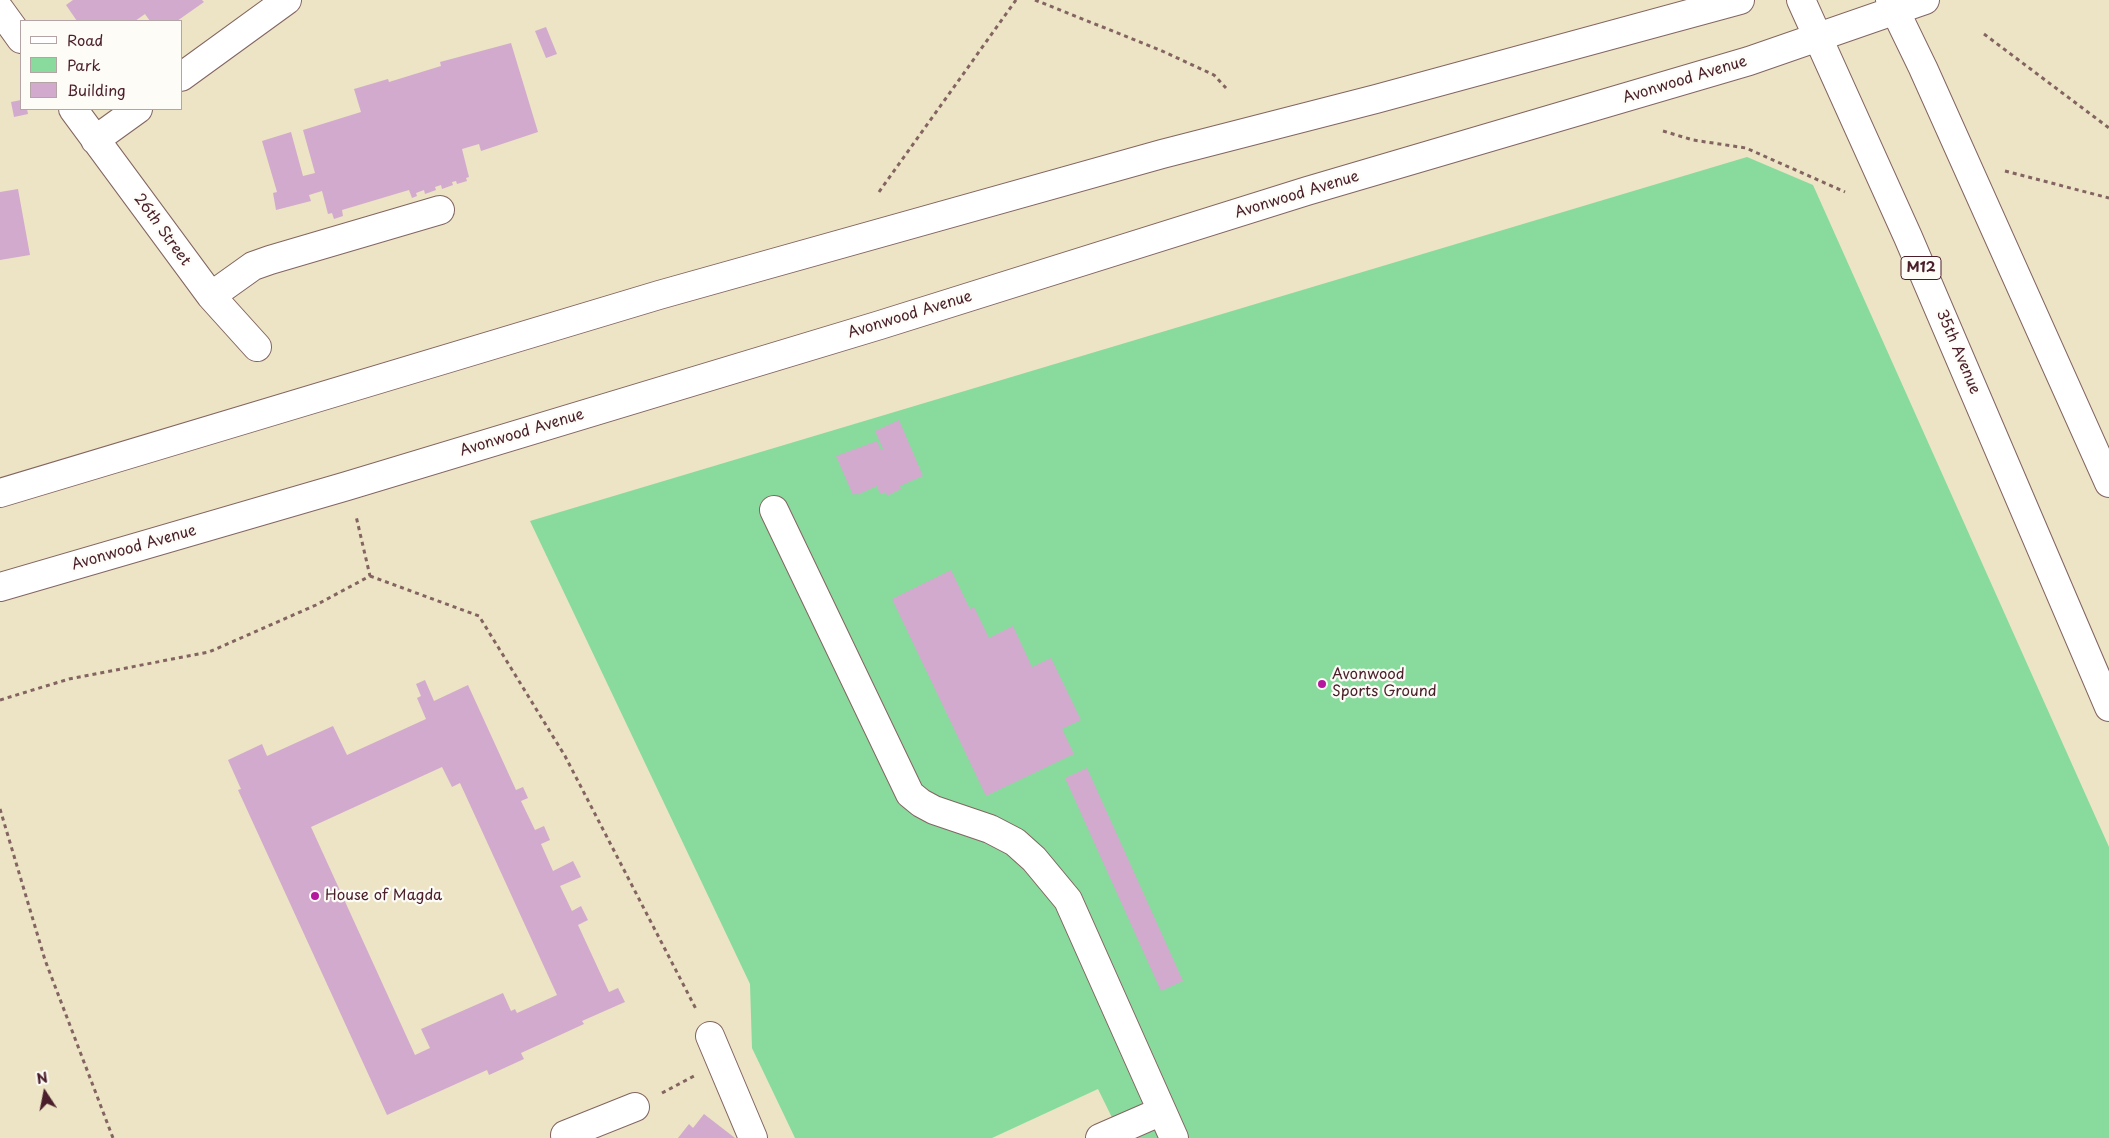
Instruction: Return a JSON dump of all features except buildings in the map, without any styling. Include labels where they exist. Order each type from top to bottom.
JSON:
[{"type":"main road","points":[[182,76],[287,0]]},
{"type":"main road","points":[[0,493],[659,294],[1162,154],[1376,99],[1740,0]]},
{"type":"main road","name":"35th Avenue","points":[[1801,0],[1916,255],[2109,707]]},
{"type":"main road","name":"Avonwood Avenue","points":[[0,587],[648,395],[1307,191],[1749,61],[1818,37],[1892,6],[1926,0]]},
{"type":"main road","points":[[1892,6],[1923,68],[2109,483]]},
{"type":"main road","points":[[0,10],[20,38]]},
{"type":"main road","name":"26th Street","points":[[74,110],[211,296],[256,347]]},
{"type":"main road","points":[[96,140],[137,110]]},
{"type":"main road","points":[[211,296],[253,266],[440,210]]},
{"type":"main road","points":[[774,510],[910,794],[934,810],[990,829],[1015,842],[1051,878],[1068,900],[1174,1138]]},
{"type":"main road","points":[[710,1036],[753,1138]]},
{"type":"main road","points":[[563,1137],[635,1107]]},
{"type":"main road","points":[[1100,1138],[1162,1111]]},
{"type":"path","points":[[879,192],[1016,0]]},
{"type":"path","points":[[1035,0],[1160,50],[1214,76],[1226,88]]},
{"type":"path","points":[[1984,34],[2109,128]]},
{"type":"path","points":[[1663,131],[1693,140],[1746,148],[1845,192]]},
{"type":"path","points":[[2005,171],[2109,198]]},
{"type":"path","points":[[356,516],[370,576]]},
{"type":"path","points":[[0,700],[69,679],[209,652],[316,605],[370,576],[479,616],[565,756],[710,1036]]},
{"type":"path","points":[[0,809],[45,960],[113,1138]]},
{"type":"path","points":[[635,1107],[721,1062]]},
{"type":"green space","name":"Avonwood Sports Ground","points":[[1747,157],[1813,185],[2109,847],[2109,1138],[1122,1138],[1098,1089],[992,1138],[795,1138],[752,1048],[750,984],[530,521]]},
{"type":"place","name":"Avonwood Sports Ground","points":[[1322,684]]},
{"type":"place","name":"House of Magda","points":[[315,896]]}]
